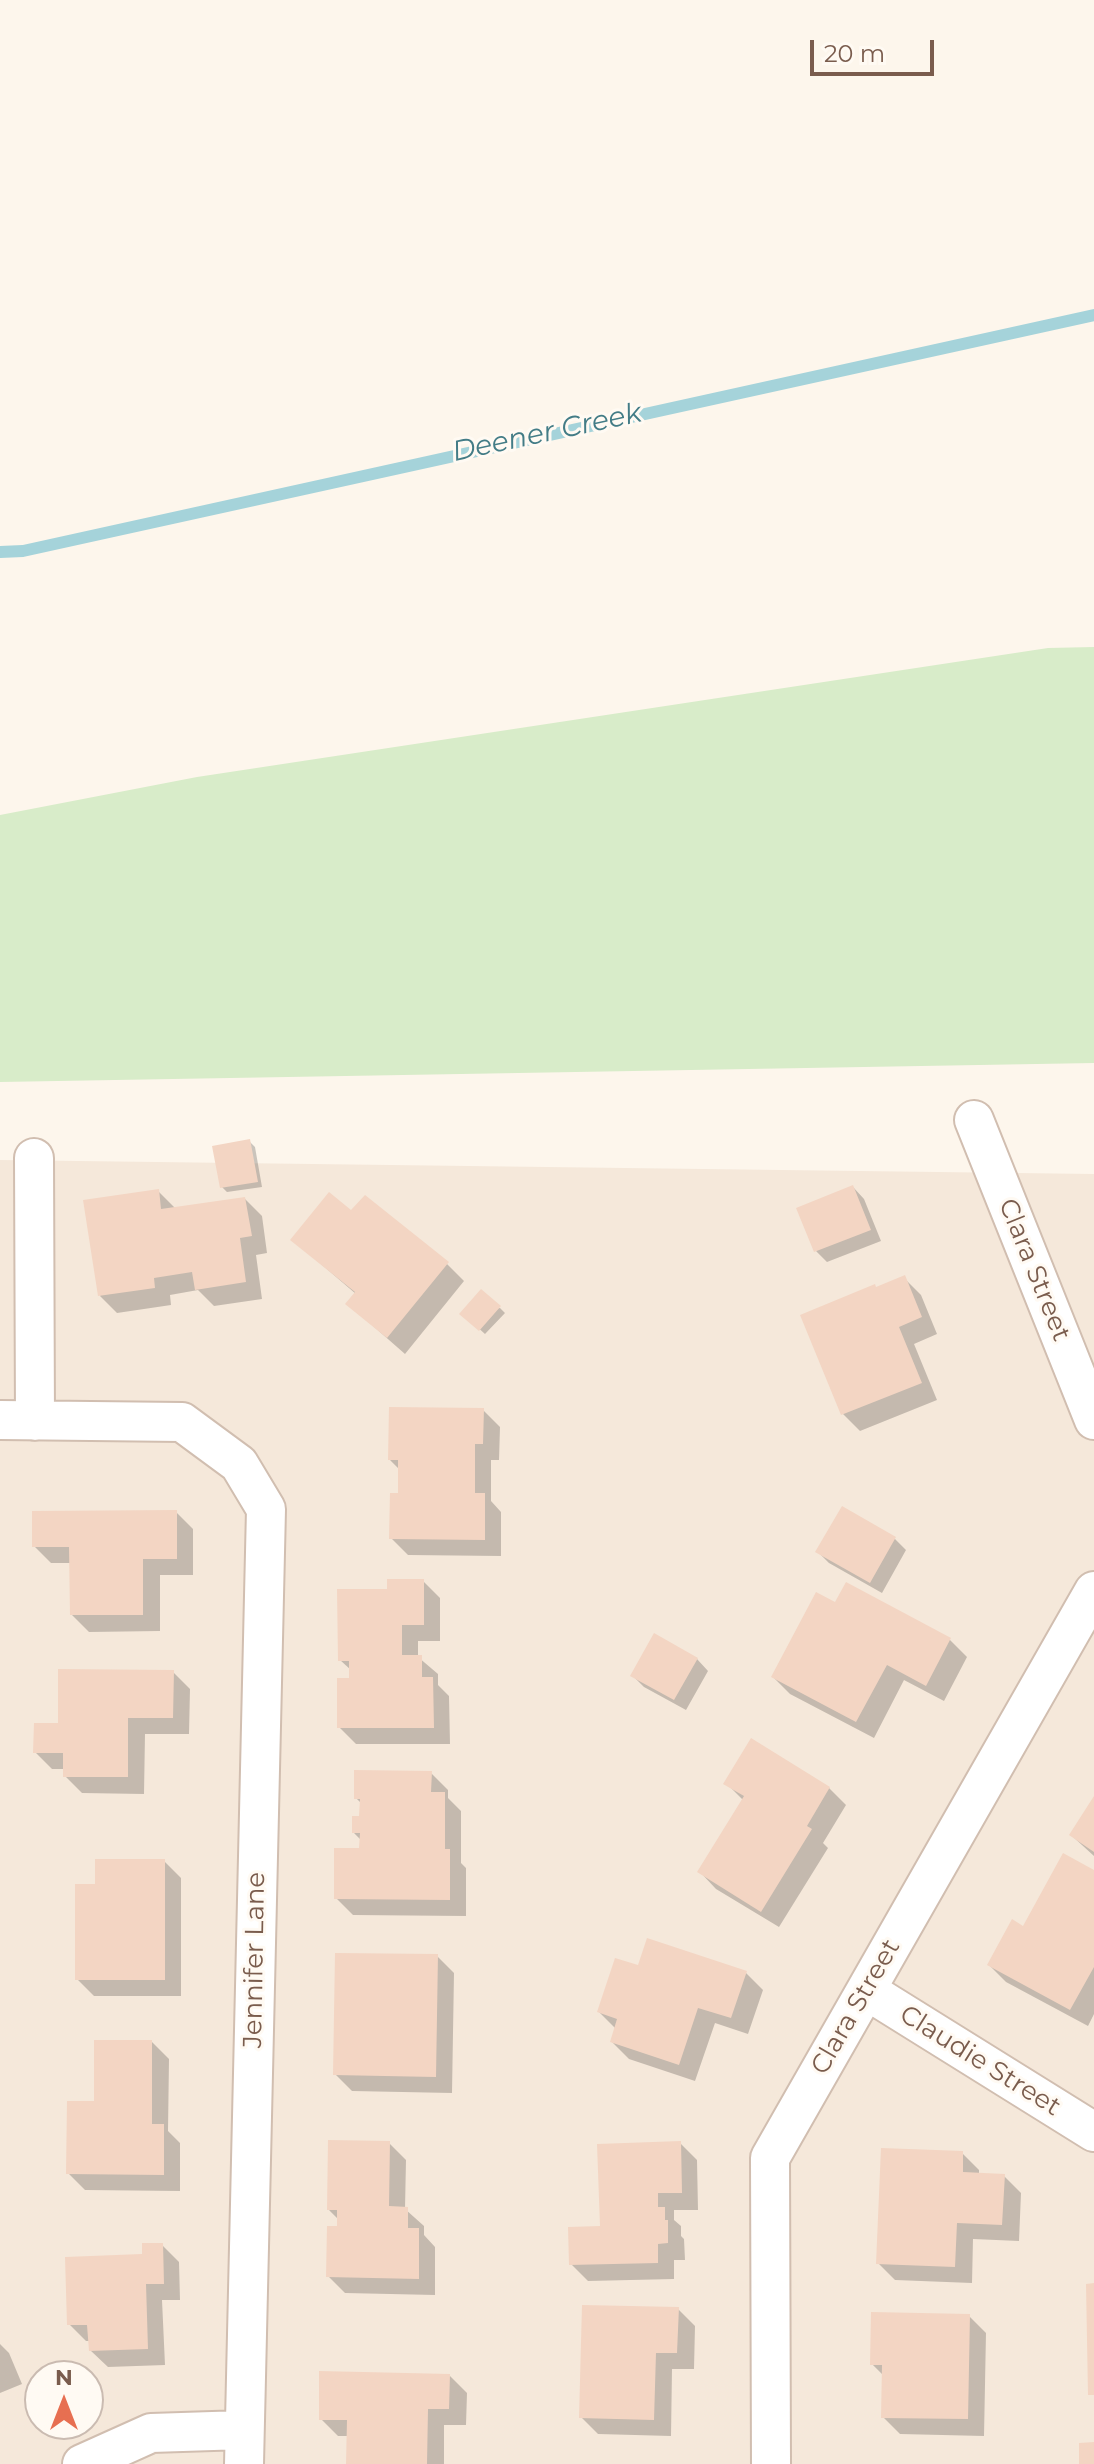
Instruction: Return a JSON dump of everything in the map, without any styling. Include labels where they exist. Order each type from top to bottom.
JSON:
[{"type":"street","name":"Clara Street","points":[[974,1120],[1094,1420]]},
{"type":"street","points":[[17,1421],[34,1158]]},
{"type":"street","name":"Jennifer Lane","points":[[17,1421],[182,1422],[239,1464],[266,1509],[244,2447]]},
{"type":"street","name":"Clara Street","points":[[771,2464],[770,2158],[1094,1591]]},
{"type":"street","name":"Claudie Street","points":[[866,1990],[1094,2132]]},
{"type":"street","points":[[82,2464],[151,2433],[244,2447]]},
{"type":"shaded area","points":[[0,1160],[1094,1174],[1094,2464],[0,2464]]},
{"type":"green space","points":[[1094,647],[1094,1063],[0,1082],[0,815],[197,777],[1048,648]]},
{"type":"building","points":[[250,1139],[258,1182],[220,1188],[212,1146]]},
{"type":"building","points":[[853,1185],[871,1230],[814,1252],[796,1208]]},
{"type":"building","points":[[159,1189],[161,1209],[245,1197],[252,1236],[240,1238],[246,1282],[195,1290],[192,1272],[154,1278],[155,1288],[98,1296],[83,1200]]},
{"type":"building","points":[[329,1192],[351,1210],[365,1195],[449,1262],[387,1338],[345,1304],[355,1292],[290,1240]]},
{"type":"building","points":[[905,1275],[922,1317],[899,1327],[922,1383],[841,1415],[800,1315]]},
{"type":"building","points":[[481,1289],[501,1306],[479,1331],[459,1314]]},
{"type":"building","points":[[389,1407],[484,1408],[483,1444],[475,1444],[475,1493],[485,1493],[485,1540],[389,1539],[390,1493],[398,1493],[398,1460],[388,1460]]},
{"type":"building","points":[[842,1506],[896,1537],[870,1583],[815,1552]]},
{"type":"building","points":[[177,1510],[177,1559],[143,1559],[143,1615],[70,1615],[69,1547],[32,1547],[32,1511]]},
{"type":"building","points":[[387,1579],[424,1579],[424,1625],[402,1625],[402,1655],[422,1655],[422,1677],[433,1677],[434,1728],[337,1728],[337,1678],[349,1678],[349,1661],[338,1661],[337,1589],[387,1589]]},
{"type":"building","points":[[846,1582],[951,1638],[926,1686],[887,1665],[856,1722],[771,1677],[816,1592],[835,1602]]},
{"type":"building","points":[[654,1633],[698,1658],[674,1700],[630,1676]]},
{"type":"building","points":[[58,1669],[174,1670],[173,1718],[128,1718],[128,1777],[63,1777],[63,1753],[33,1753],[34,1723],[58,1723]]},
{"type":"building","points":[[751,1738],[830,1787],[807,1826],[812,1829],[761,1912],[697,1872],[744,1796],[723,1784]]},
{"type":"building","points":[[354,1770],[432,1771],[431,1792],[445,1792],[445,1849],[450,1849],[450,1900],[334,1899],[334,1848],[359,1848],[360,1833],[352,1833],[352,1816],[359,1816],[360,1799],[354,1799]]},
{"type":"building","points":[[1094,1796],[1094,1852],[1069,1835]]},
{"type":"building","points":[[1063,1853],[1094,1870],[1094,1967],[1070,2010],[987,1965],[1012,1919],[1023,1926]]},
{"type":"building","points":[[95,1859],[165,1859],[165,1980],[75,1980],[75,1884],[95,1884]]},
{"type":"building","points":[[647,1938],[747,1971],[731,2018],[698,2008],[679,2065],[610,2042],[617,2019],[597,2012],[615,1958],[638,1965]]},
{"type":"building","points":[[335,1953],[438,1954],[436,2077],[333,2075]]},
{"type":"building","points":[[94,2040],[152,2040],[152,2124],[164,2124],[164,2175],[66,2174],[67,2101],[94,2101]]},
{"type":"building","points":[[328,2140],[390,2141],[389,2206],[408,2207],[408,2228],[419,2228],[419,2279],[326,2277],[327,2226],[337,2226],[337,2210],[327,2210]]},
{"type":"building","points":[[681,2141],[682,2193],[658,2193],[658,2207],[665,2207],[665,2220],[668,2220],[668,2243],[658,2244],[658,2263],[569,2265],[568,2227],[600,2226],[597,2144]]},
{"type":"building","points":[[881,2148],[963,2151],[963,2172],[1005,2174],[1002,2225],[957,2223],[955,2267],[876,2264]]},
{"type":"building","points":[[142,2243],[163,2243],[164,2284],[146,2284],[148,2349],[89,2351],[87,2325],[67,2325],[65,2257],[142,2254]]},
{"type":"building","points":[[1094,2283],[1094,2395],[1088,2395],[1086,2284]]},
{"type":"building","points":[[582,2305],[679,2307],[677,2353],[656,2353],[654,2420],[579,2418]]},
{"type":"building","points":[[871,2312],[970,2314],[968,2419],[881,2418],[882,2365],[870,2365]]},
{"type":"building","points":[[319,2371],[450,2374],[449,2409],[428,2409],[427,2464],[346,2464],[347,2420],[319,2420]]},
{"type":"building","points":[[1094,2442],[1094,2464],[1079,2464],[1079,2443]]},
{"type":"waterway","name":"Deener Creek","points":[[0,552],[23,551],[1094,315]]}]
